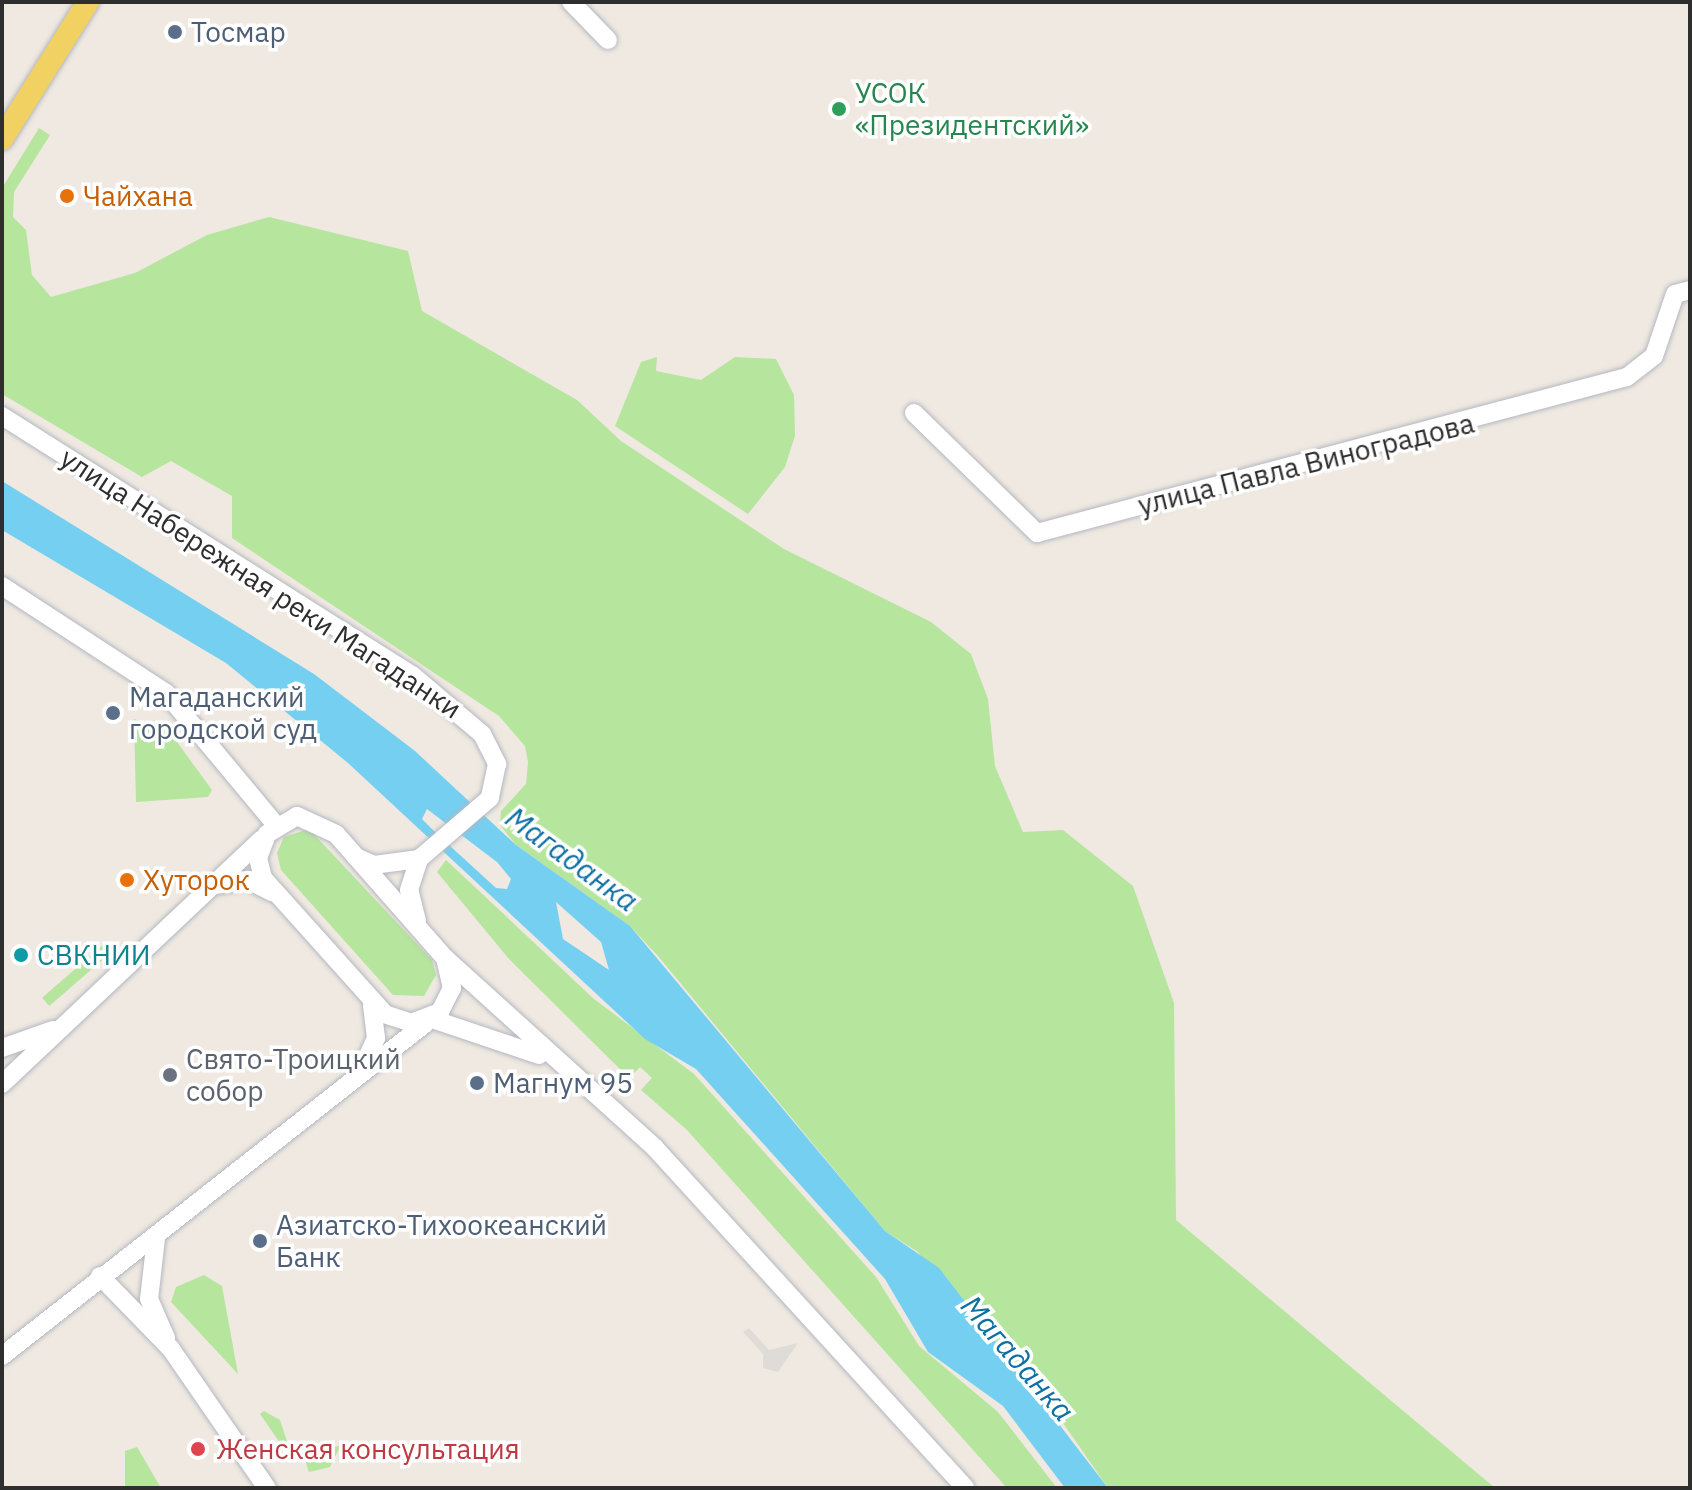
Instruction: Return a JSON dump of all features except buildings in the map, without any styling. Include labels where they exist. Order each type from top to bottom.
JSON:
[{"type":"main road","points":[[2,139],[88,2]]},
{"type":"street","points":[[571,2],[608,40]]},
{"type":"street","name":"улица Павла Виноградова","points":[[914,413],[1037,533],[1627,377],[1654,356],[1675,294],[1690,290]]},
{"type":"street","name":"улица Набережная реки Магаданки","points":[[2,416],[455,706],[495,755],[490,798],[419,859]]},
{"type":"street","points":[[2,586],[166,693],[271,830]]},
{"type":"street","points":[[2,1084],[271,830],[311,817],[336,834],[445,958],[552,1061],[655,1148],[965,1488]]},
{"type":"street","points":[[271,830],[258,858],[273,892],[372,1005],[405,1022],[432,1019],[552,1061]]},
{"type":"street","points":[[354,855],[374,865],[419,859],[409,899],[428,940]]},
{"type":"street","points":[[215,885],[248,880],[273,892]]},
{"type":"street","points":[[2,1356],[100,1276],[156,1238],[362,1067],[432,1019],[451,996],[445,958]]},
{"type":"street","points":[[362,1067],[376,1038],[372,1005]]},
{"type":"street","points":[[2,1048],[59,1028]]},
{"type":"street","points":[[156,1238],[149,1299],[171,1349]]},
{"type":"street","points":[[100,1276],[171,1349],[267,1488]]},
{"type":"green space","points":[[39,128],[50,135],[14,192],[13,217],[26,230],[32,275],[51,297],[135,273],[207,235],[269,217],[408,251],[422,311],[577,400],[621,441],[784,549],[931,622],[971,654],[988,699],[995,766],[1023,832],[1063,830],[1133,886],[1174,1003],[1176,1220],[1495,1488],[1108,1488],[1061,1420],[1020,1381],[918,1252],[885,1231],[658,956],[630,926],[516,845],[500,825],[501,811],[526,784],[528,762],[525,746],[499,716],[232,538],[232,496],[171,461],[142,477],[2,394],[2,188]]},
{"type":"green space","points":[[657,357],[656,371],[701,380],[735,357],[776,359],[794,395],[795,436],[785,467],[748,514],[615,426],[641,362]]},
{"type":"green space","points":[[134,719],[169,731],[212,790],[208,797],[136,802]]},
{"type":"green space","points":[[309,829],[432,960],[436,975],[424,996],[393,995],[281,870],[277,853],[284,837]]},
{"type":"green space","points":[[446,860],[594,999],[694,1074],[876,1277],[919,1346],[998,1412],[1057,1488],[1007,1488],[687,1130],[641,1090],[652,1078],[640,1067],[629,1078],[509,959],[437,872]]},
{"type":"green space","points":[[104,944],[111,952],[49,1006],[42,998]]},
{"type":"green space","points":[[204,1275],[222,1286],[238,1374],[171,1302],[176,1287]]},
{"type":"green space","points":[[264,1411],[280,1420],[294,1463],[260,1414]]},
{"type":"green space","points":[[341,1445],[330,1467],[309,1472],[304,1457]]},
{"type":"green space","points":[[137,1447],[161,1488],[125,1488],[125,1451]]},
{"type":"shaded area","points":[[749,1328],[769,1350],[798,1343],[778,1372],[763,1368],[763,1354],[743,1332]]},
{"type":"water","points":[[2,481],[314,674],[415,751],[516,845],[630,926],[885,1231],[939,1268],[1108,1488],[1065,1488],[1003,1406],[928,1352],[885,1279],[696,1069],[645,1039],[348,763],[226,663],[2,530]],"holes":[[[427,809],[497,862],[511,879],[507,889],[496,888],[437,834],[422,819]],[[556,902],[601,942],[609,970],[563,939]]]},
{"type":"place","name":"Тосмар","points":[[175,32]]},
{"type":"place","name":"УСОК «Президентский»","points":[[839,109]]},
{"type":"place","name":"Чайхана","points":[[67,196]]},
{"type":"place","name":"Магаданский городской суд","points":[[113,713]]},
{"type":"place","name":"Хуторок","points":[[127,880]]},
{"type":"place","name":"СВКНИИ","points":[[21,955]]},
{"type":"place","name":"Свято-Троицкий собор","points":[[170,1075]]},
{"type":"place","name":"Магнум 95","points":[[477,1083]]},
{"type":"place","name":"Азиатско-Тихоокеанский Банк","points":[[260,1241]]},
{"type":"place","name":"Женская консультация","points":[[198,1449]]},
{"type":"water label","name":"Магаданка","points":[[572,859]]},
{"type":"water label","name":"Магаданка","points":[[1018,1358]]}]
